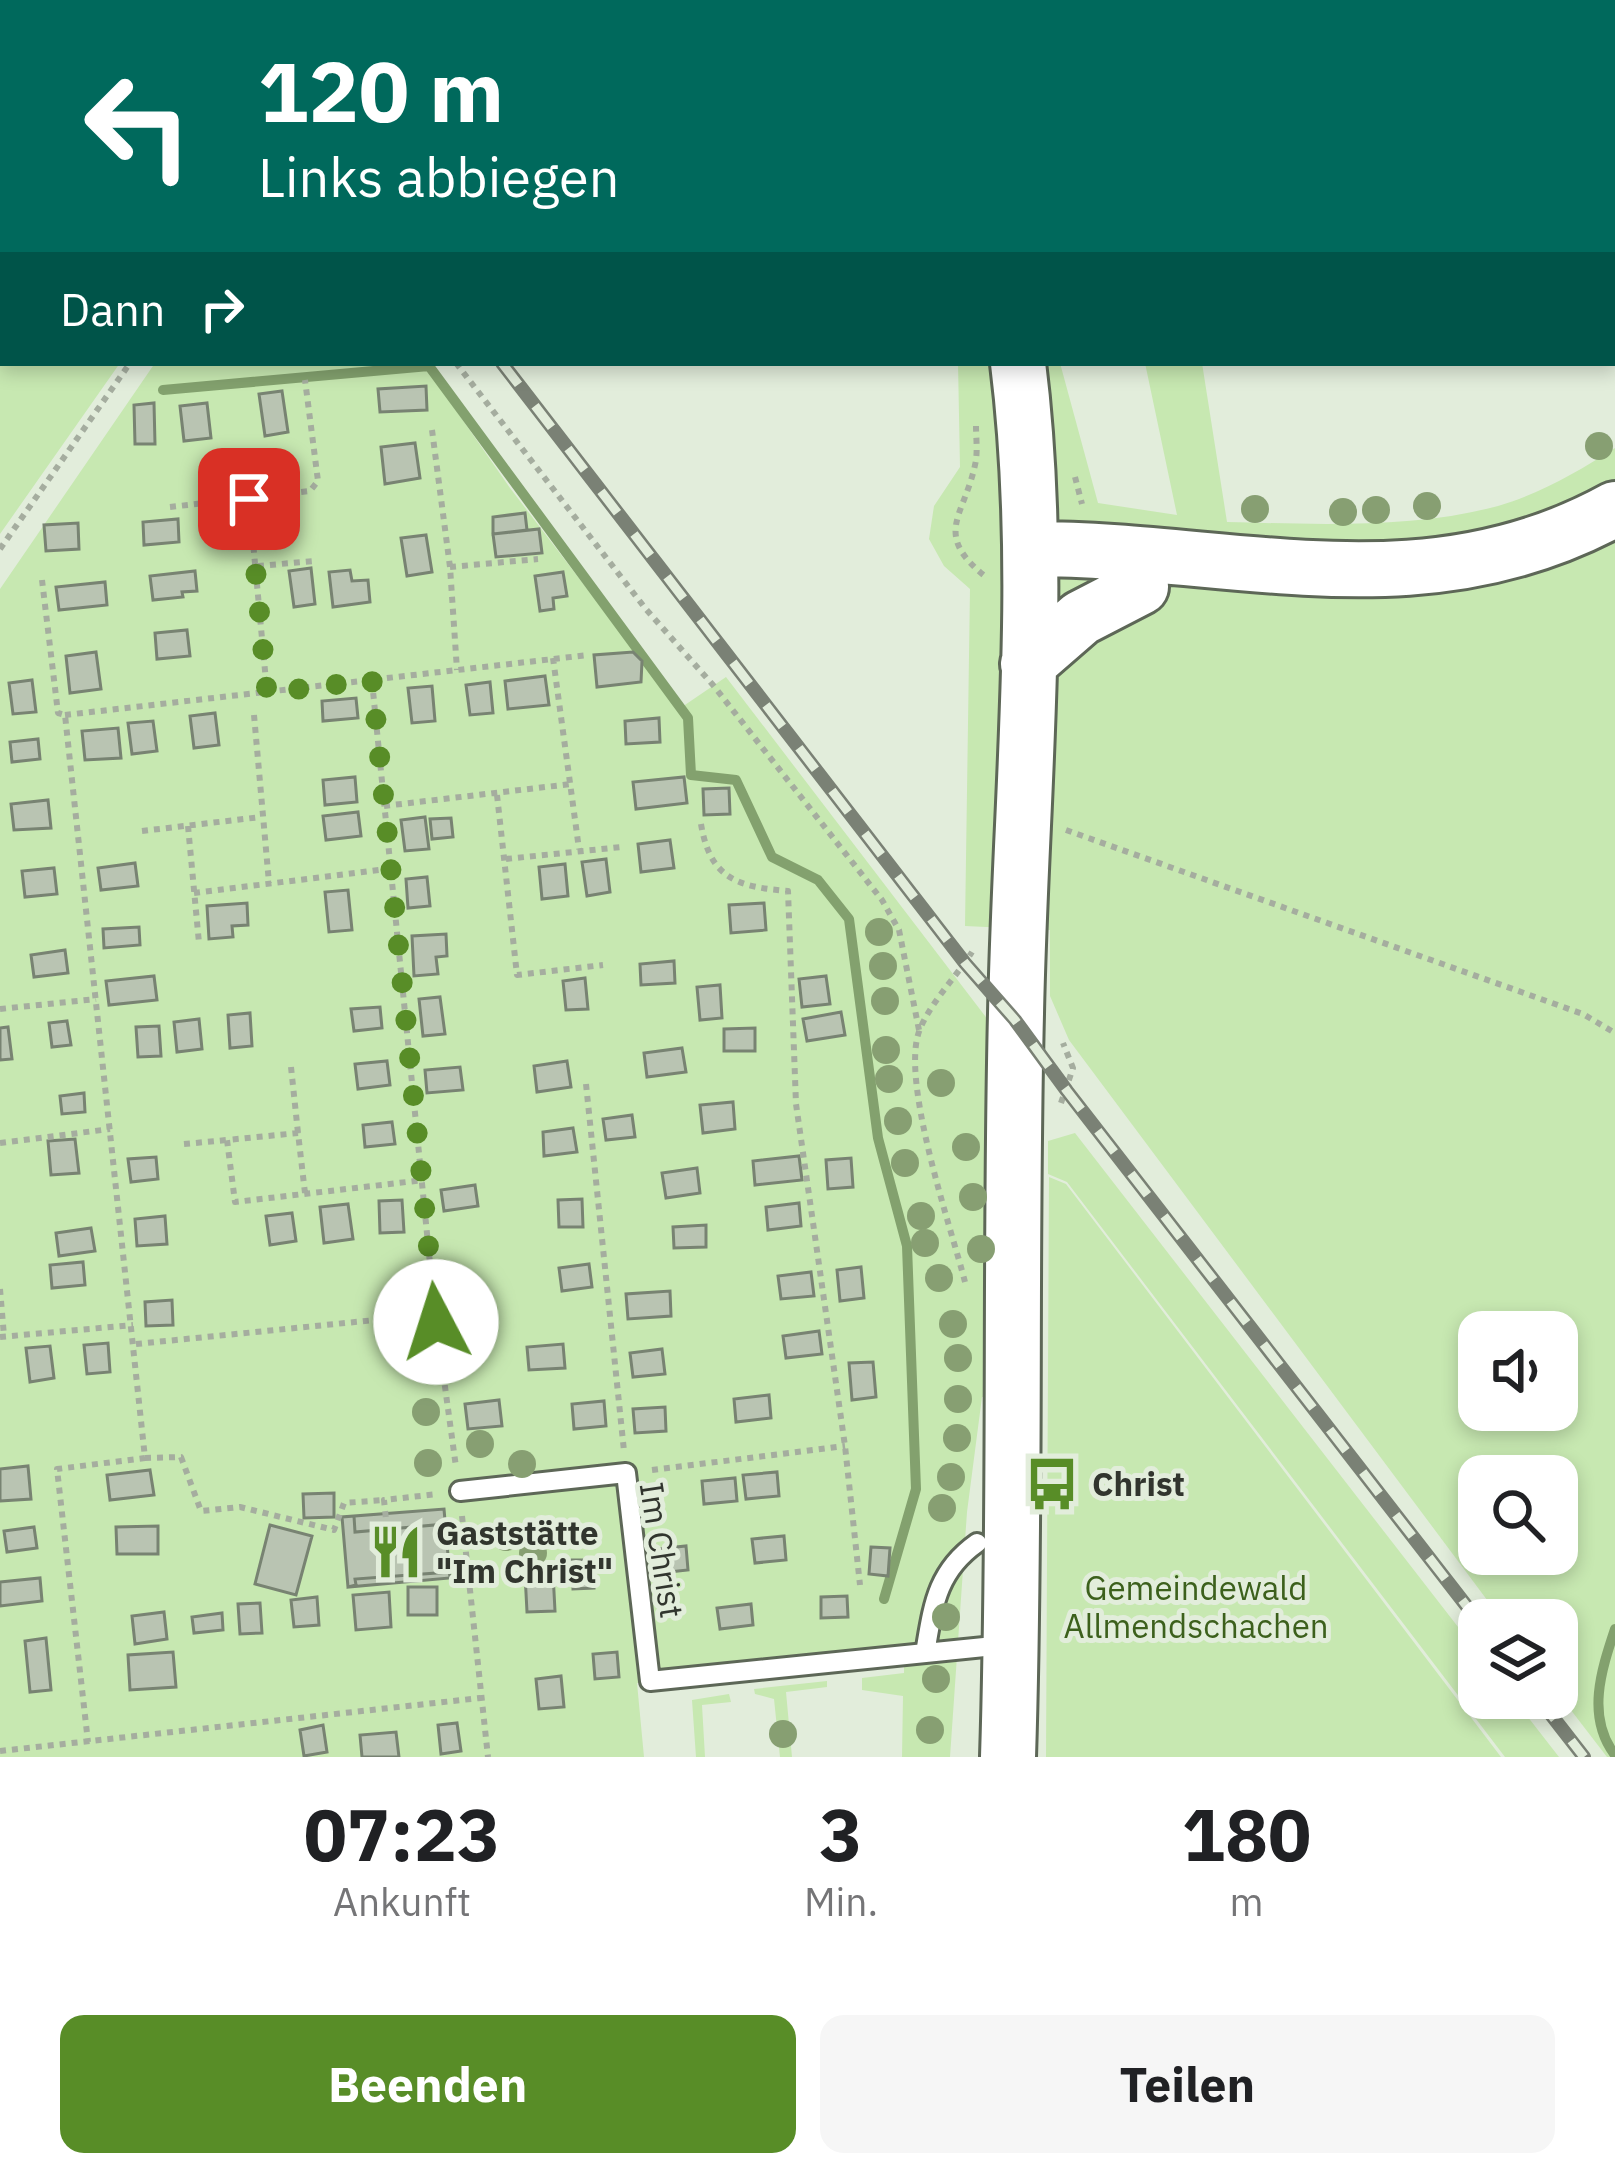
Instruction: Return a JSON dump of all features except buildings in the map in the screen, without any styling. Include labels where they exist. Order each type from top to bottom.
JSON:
[{"type":"main road","points":[[1008,1757],[1016,1019],[1028,664],[1016,570],[1028,438],[1018,366]]},
{"type":"main road","points":[[1016,570],[1132,551],[1229,565],[1419,570],[1470,561],[1551,536],[1615,509]]},
{"type":"main road","points":[[1028,664],[1081,618],[1141,587],[1229,565]]},
{"type":"main road","points":[[1016,570],[1141,587]]},
{"type":"lane","name":"Im Christ","points":[[460,1491],[626,1474],[650,1682],[1012,1644]]},
{"type":"lane","points":[[925,1653],[934,1596],[960,1556],[977,1543]]},
{"type":"path","points":[[0,549],[128,366]]},
{"type":"path","points":[[458,366],[645,608],[713,685],[882,900],[899,930],[919,1030]]},
{"type":"path","points":[[170,507],[310,491],[318,481],[305,380]]},
{"type":"path","points":[[976,423],[976,464],[957,510],[954,537],[964,560],[1016,570]]},
{"type":"path","points":[[432,430],[458,670]]},
{"type":"path","points":[[249,499],[267,693]]},
{"type":"path","points":[[450,567],[538,559]]},
{"type":"path","points":[[256,566],[314,561]]},
{"type":"path","points":[[42,580],[58,713],[64,716],[588,655]]},
{"type":"path","points":[[553,658],[579,849]]},
{"type":"path","points":[[372,680],[435,1315],[460,1491],[488,1757]]},
{"type":"path","points":[[254,715],[269,883]]},
{"type":"path","points":[[64,716],[146,1458]]},
{"type":"path","points":[[384,806],[571,784]]},
{"type":"path","points":[[497,795],[517,975],[603,965]]},
{"type":"path","points":[[142,831],[262,817]]},
{"type":"path","points":[[701,824],[705,847],[730,877],[747,887],[788,891],[796,1104],[860,1585]]},
{"type":"path","points":[[188,826],[199,943]]},
{"type":"path","points":[[1021,826],[1053,826],[1098,839],[1583,1014],[1615,1033]]},
{"type":"path","points":[[506,859],[621,847]]},
{"type":"path","points":[[194,893],[388,868]]},
{"type":"path","points":[[0,1009],[96,999]]},
{"type":"path","points":[[291,1066],[305,1193]]},
{"type":"path","points":[[586,1084],[626,1474],[845,1446]]},
{"type":"path","points":[[0,1143],[110,1129]]},
{"type":"path","points":[[184,1144],[298,1132]]},
{"type":"path","points":[[227,1140],[235,1202],[424,1180]]},
{"type":"path","points":[[0,1289],[2,1336],[133,1325]]},
{"type":"path","points":[[136,1344],[435,1315]]},
{"type":"path","points":[[88,1742],[57,1468],[181,1457],[201,1511],[240,1507],[334,1530],[344,1503],[460,1491]]},
{"type":"path","points":[[385,1500],[387,1529]]},
{"type":"path","points":[[0,1751],[480,1698]]},
{"type":"green space","points":[[0,366],[118,366],[0,534]]},
{"type":"green space","points":[[153,366],[425,366],[510,488],[679,709],[726,677],[995,1029],[999,1397],[982,1397],[967,1512],[950,1757],[902,1757],[903,1696],[862,1690],[862,1678],[904,1673],[904,1655],[637,1683],[644,1757],[0,1757],[0,589]]},
{"type":"green space","points":[[958,366],[1061,366],[1098,503],[1177,515],[1146,366],[1202,366],[1227,522],[1363,523],[1466,513],[1529,495],[1615,448],[1615,1757],[1607,1757],[1578,1719],[1578,1599],[1486,1599],[1468,1575],[1578,1575],[1578,1455],[1458,1455],[1458,1561],[1069,1040],[1050,996],[1050,930],[965,926],[970,589],[944,566],[929,539],[934,506],[960,467]]},
{"type":"green space","points":[[1075,1133],[1458,1627],[1458,1695],[1067,1182],[1048,1174],[1048,1141]]},
{"type":"green space","name":"Gemeindewald Allmendschachen","points":[[1049,1177],[1066,1184],[1458,1700],[1458,1719],[1472,1719],[1501,1757],[1046,1757]]},
{"type":"green space","points":[[827,1681],[827,1687],[786,1692],[792,1757],[780,1757],[774,1699],[755,1694],[754,1689]]},
{"type":"green space","points":[[729,1694],[731,1702],[702,1705],[705,1757],[696,1757],[692,1700]]},
{"type":"green space","points":[[1476,1719],[1529,1719],[1559,1757],[1505,1757]]},
{"type":"waterway","points":[[163,390],[429,366],[688,718],[691,775],[736,780],[772,857],[818,880],[849,919],[878,1138],[907,1246],[916,1489],[884,1599]]},
{"type":"waterway","points":[[1615,1629],[1599,1694],[1601,1725],[1615,1755]]},
{"type":"railway","points":[[504,366],[1461,1599]]},
{"type":"railway","points":[[1554,1719],[1584,1757]]},
{"type":"place","name":"Christ","points":[[1052,1484]]},
{"type":"place","name":"Gaststätte \"Im Christ\"","points":[[396,1552]]},
{"type":"route","points":[[249,499],[267,693],[372,680],[436,1322]]}]
